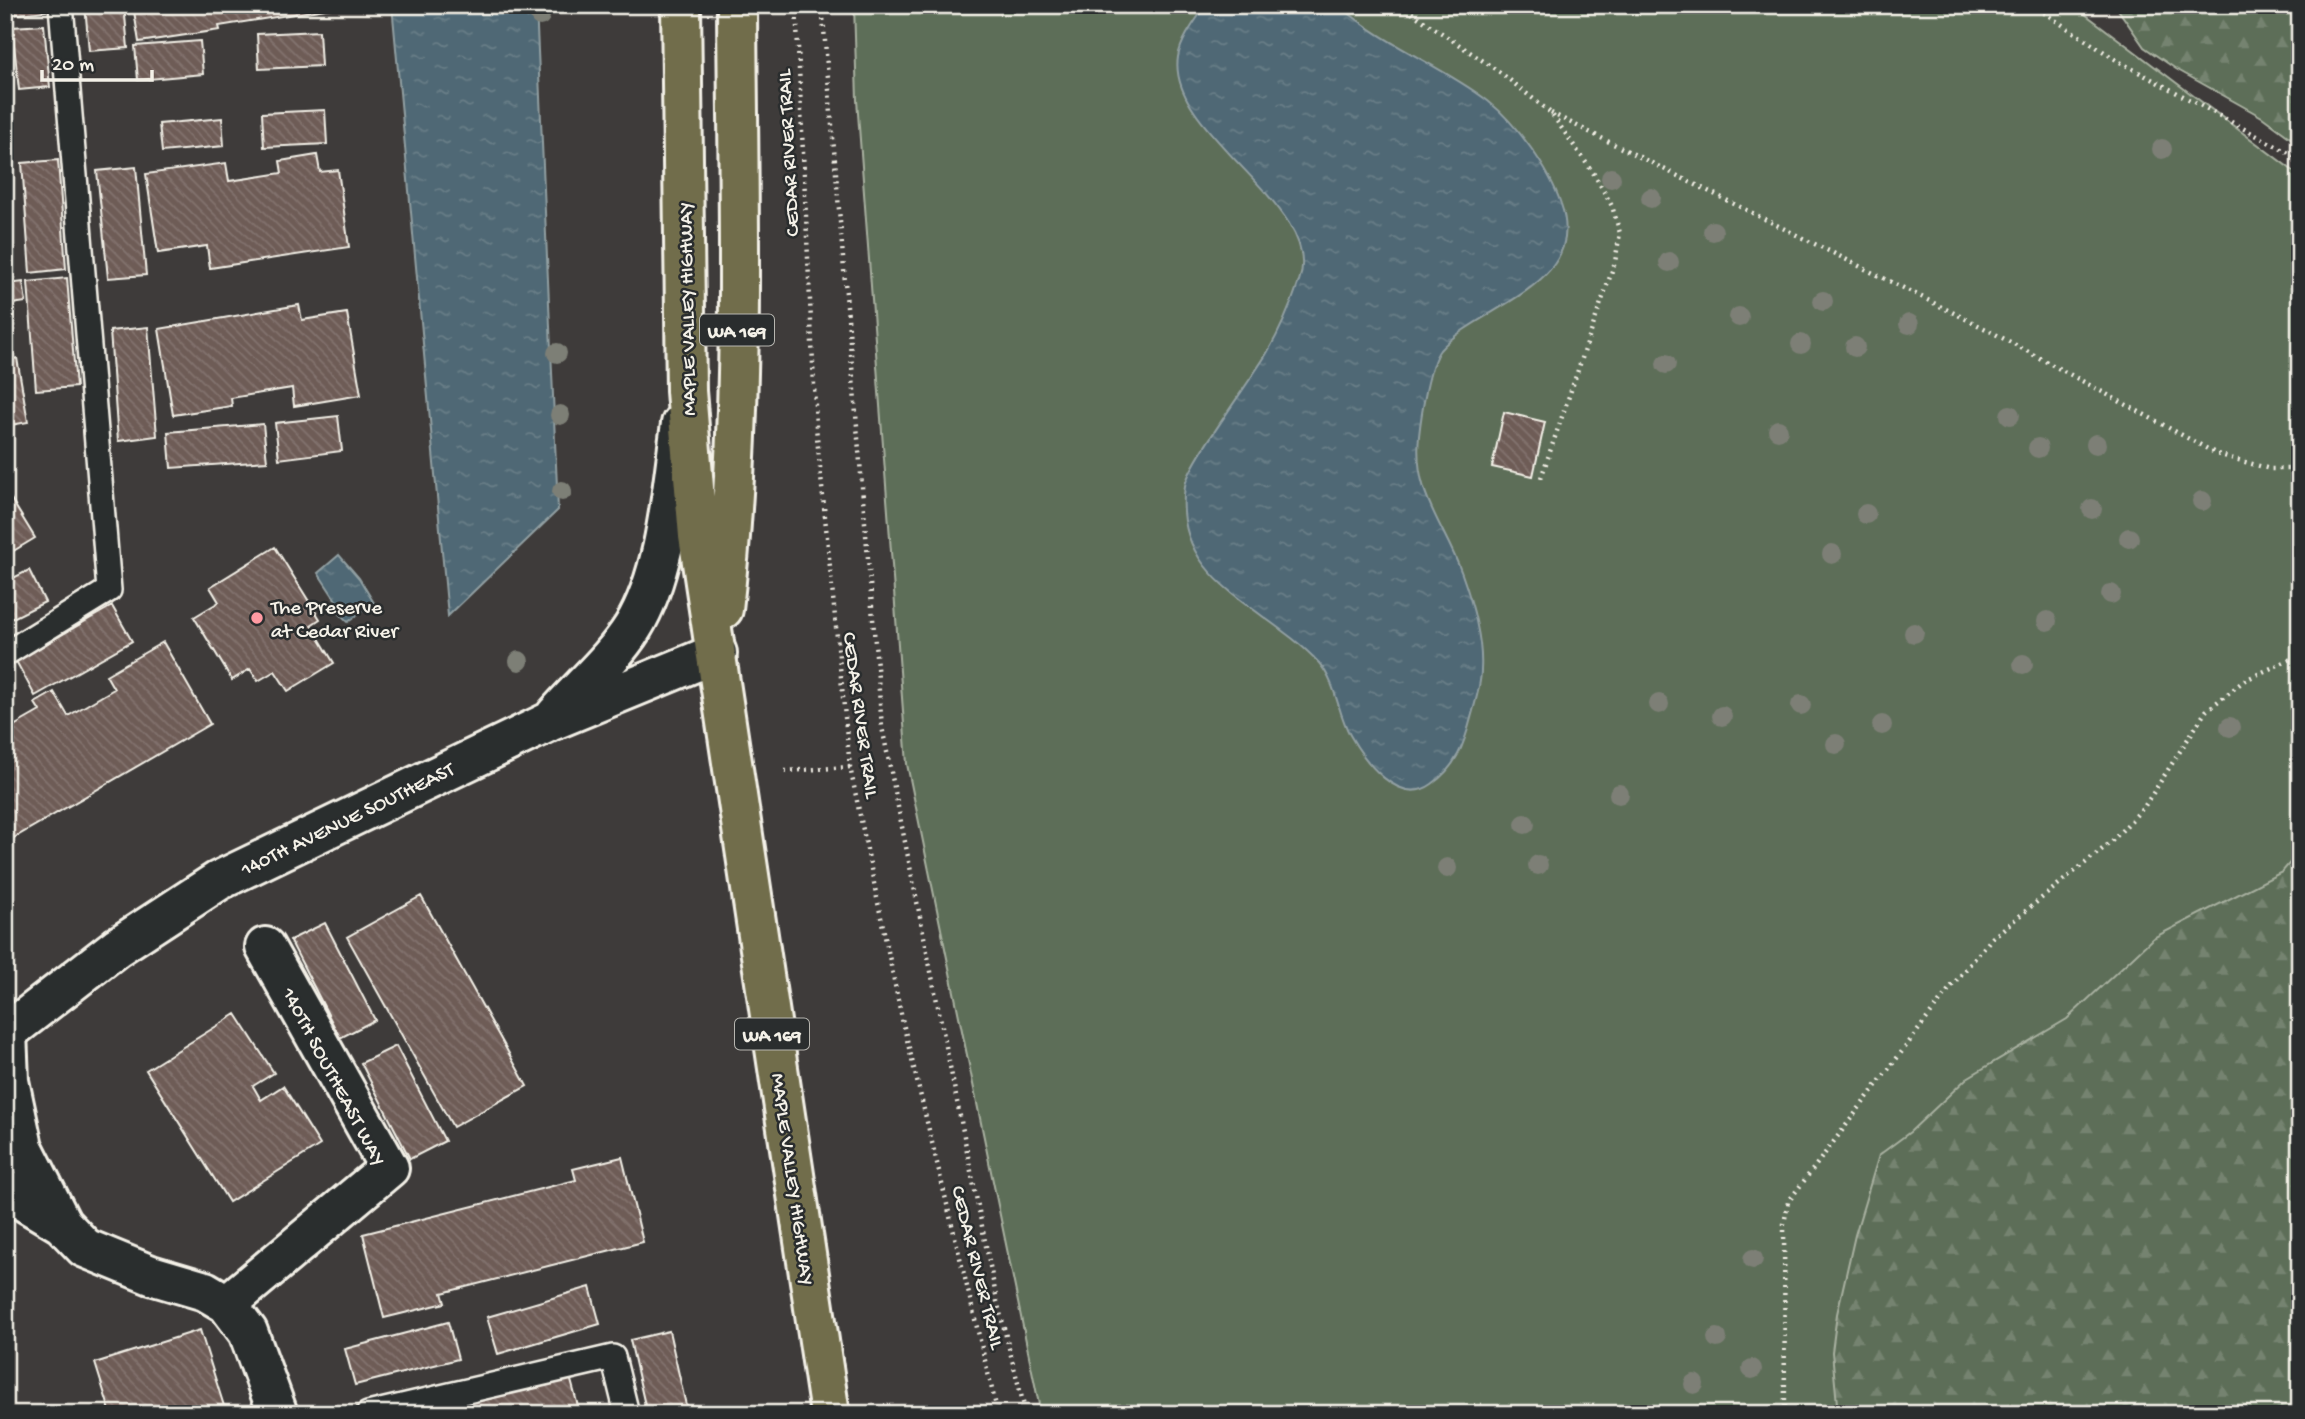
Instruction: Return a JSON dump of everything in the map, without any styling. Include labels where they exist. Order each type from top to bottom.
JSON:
[{"type":"main road","name":"MAPLE VALLEY HIGHWAY","points":[[681,5],[686,391],[698,536],[718,653],[830,1414]]},
{"type":"main road","name":"MAPLE VALLEY HIGHWAY","points":[[718,653],[733,523],[738,304],[737,5]]},
{"type":"main road","points":[[549,722],[632,629],[651,587],[666,526],[686,391]]},
{"type":"main road","name":"140TH AVENUE SOUTHEAST","points":[[6,1033],[117,947],[218,881],[549,722],[718,653]]},
{"type":"main road","name":"140TH SOUTHEAST WAY","points":[[227,1304],[389,1168],[265,947]]},
{"type":"main road","points":[[6,1033],[9,1081],[23,1147],[62,1224]]},
{"type":"main road","points":[[5,1190],[62,1224],[85,1248],[151,1275],[205,1291],[227,1304],[248,1332],[278,1414]]},
{"type":"lane","points":[[5,654],[108,590],[61,5]]},
{"type":"lane","points":[[368,1414],[399,1410],[613,1357],[627,1414]]},
{"type":"path","name":"CEDAR RIVER TRAIL","points":[[796,5],[816,426],[850,767],[902,1018],[998,1414]]},
{"type":"path","points":[[822,5],[882,727],[997,1301],[1026,1414]]},
{"type":"path","points":[[1400,5],[1502,73],[1551,113],[1986,329],[2217,454],[2270,469],[2300,469]]},
{"type":"path","points":[[2032,5],[2118,61],[2300,159]]},
{"type":"path","points":[[1541,478],[1615,262],[1620,233],[1612,206],[1594,174],[1551,113]]},
{"type":"path","points":[[1785,1414],[1784,1224],[1788,1202],[1950,988],[1993,938],[2110,843],[2144,807],[2206,711],[2245,680],[2300,655]]},
{"type":"path","points":[[785,771],[850,767]]},
{"type":"green space","points":[[854,5],[2073,5],[2300,176],[2300,1044],[1957,1414],[1041,1414],[907,764],[857,100]]},
{"type":"green space","points":[[2115,5],[2300,5],[2300,145],[2262,117],[2176,69],[2144,47]]},
{"type":"green space","points":[[2300,851],[2300,1414],[1838,1414],[1832,1352],[1837,1314],[1855,1235],[1879,1155],[1910,1132],[1967,1078],[2067,1019],[2153,938],[2282,872]]},
{"type":"water","points":[[392,5],[536,5],[558,510],[448,616]]},
{"type":"water","points":[[1206,5],[1339,5],[1375,32],[1451,76],[1499,110],[1521,134],[1540,162],[1561,204],[1566,232],[1560,255],[1545,275],[1526,291],[1457,334],[1440,350],[1429,378],[1419,436],[1421,475],[1425,492],[1462,574],[1479,634],[1481,670],[1476,700],[1458,755],[1440,777],[1420,790],[1395,786],[1373,768],[1350,735],[1330,680],[1319,663],[1227,589],[1207,569],[1193,546],[1185,519],[1185,486],[1189,475],[1276,336],[1299,281],[1301,253],[1290,225],[1270,198],[1196,114],[1181,85],[1178,57],[1182,43]]},
{"type":"water","points":[[339,555],[359,578],[374,603],[348,622],[338,612],[341,608],[318,573]]},
{"type":"building","points":[[10,5],[45,5],[46,11],[11,15]]},
{"type":"building","points":[[85,5],[124,5],[128,48],[89,51]]},
{"type":"building","points":[[133,5],[331,5],[332,8],[219,26],[220,30],[139,42]]},
{"type":"building","points":[[44,25],[50,87],[19,90],[12,27]]},
{"type":"building","points":[[319,31],[321,66],[259,69],[257,34]]},
{"type":"building","points":[[200,41],[203,74],[138,80],[135,46]]},
{"type":"building","points":[[325,110],[327,144],[264,147],[262,113]]},
{"type":"building","points":[[222,118],[224,146],[162,152],[159,124]]},
{"type":"building","points":[[317,155],[320,172],[338,170],[349,247],[210,268],[207,246],[158,253],[146,174],[226,163],[229,181],[282,173],[280,161]]},
{"type":"building","points":[[58,160],[66,269],[30,273],[22,163]]},
{"type":"building","points":[[136,167],[146,275],[108,278],[97,171]]},
{"type":"building","points":[[5,269],[8,284],[23,282],[26,302],[5,305]]},
{"type":"building","points":[[67,278],[76,387],[36,390],[28,282]]},
{"type":"building","points":[[299,305],[302,320],[347,313],[361,395],[294,406],[292,388],[231,398],[232,406],[173,415],[159,329]]},
{"type":"building","points":[[148,327],[157,436],[118,441],[110,331]]},
{"type":"building","points":[[5,351],[7,361],[17,358],[28,422],[5,426]]},
{"type":"building","points":[[1504,412],[1545,422],[1533,476],[1492,467]]},
{"type":"building","points":[[338,416],[342,451],[279,459],[275,423]]},
{"type":"building","points":[[263,424],[267,461],[171,468],[168,432]]},
{"type":"building","points":[[5,489],[35,538],[5,556]]},
{"type":"building","name":"The Preserve at Cedar River","points":[[275,547],[320,619],[311,625],[334,663],[288,691],[275,671],[258,681],[250,669],[232,680],[194,617],[219,602],[210,587]]},
{"type":"building","points":[[29,570],[45,602],[5,622],[5,582]]},
{"type":"building","points":[[112,606],[132,641],[35,696],[16,661]]},
{"type":"building","points":[[163,642],[210,724],[5,843],[5,731],[40,711],[35,703],[54,692],[68,716],[114,689],[106,675]]},
{"type":"building","points":[[421,896],[527,1086],[453,1127],[347,937]]},
{"type":"building","points":[[325,923],[375,1020],[340,1038],[290,940]]},
{"type":"building","points":[[236,1014],[274,1073],[253,1086],[261,1100],[283,1086],[320,1145],[229,1202],[146,1070]]},
{"type":"building","points":[[396,1046],[445,1141],[410,1159],[361,1063]]},
{"type":"building","points":[[622,1157],[643,1242],[442,1293],[445,1303],[384,1318],[363,1234],[576,1180],[573,1169]]},
{"type":"building","points":[[590,1287],[600,1324],[498,1354],[487,1317]]},
{"type":"building","points":[[448,1322],[458,1359],[355,1385],[345,1349]]},
{"type":"building","points":[[200,1330],[224,1406],[221,1407],[223,1414],[111,1414],[95,1363]]},
{"type":"building","points":[[669,1331],[688,1414],[647,1414],[630,1340]]},
{"type":"building","points":[[569,1373],[579,1410],[564,1414],[466,1414],[462,1400]]},
{"type":"place","name":"The Preserve at Cedar River","points":[[257,618]]}]
